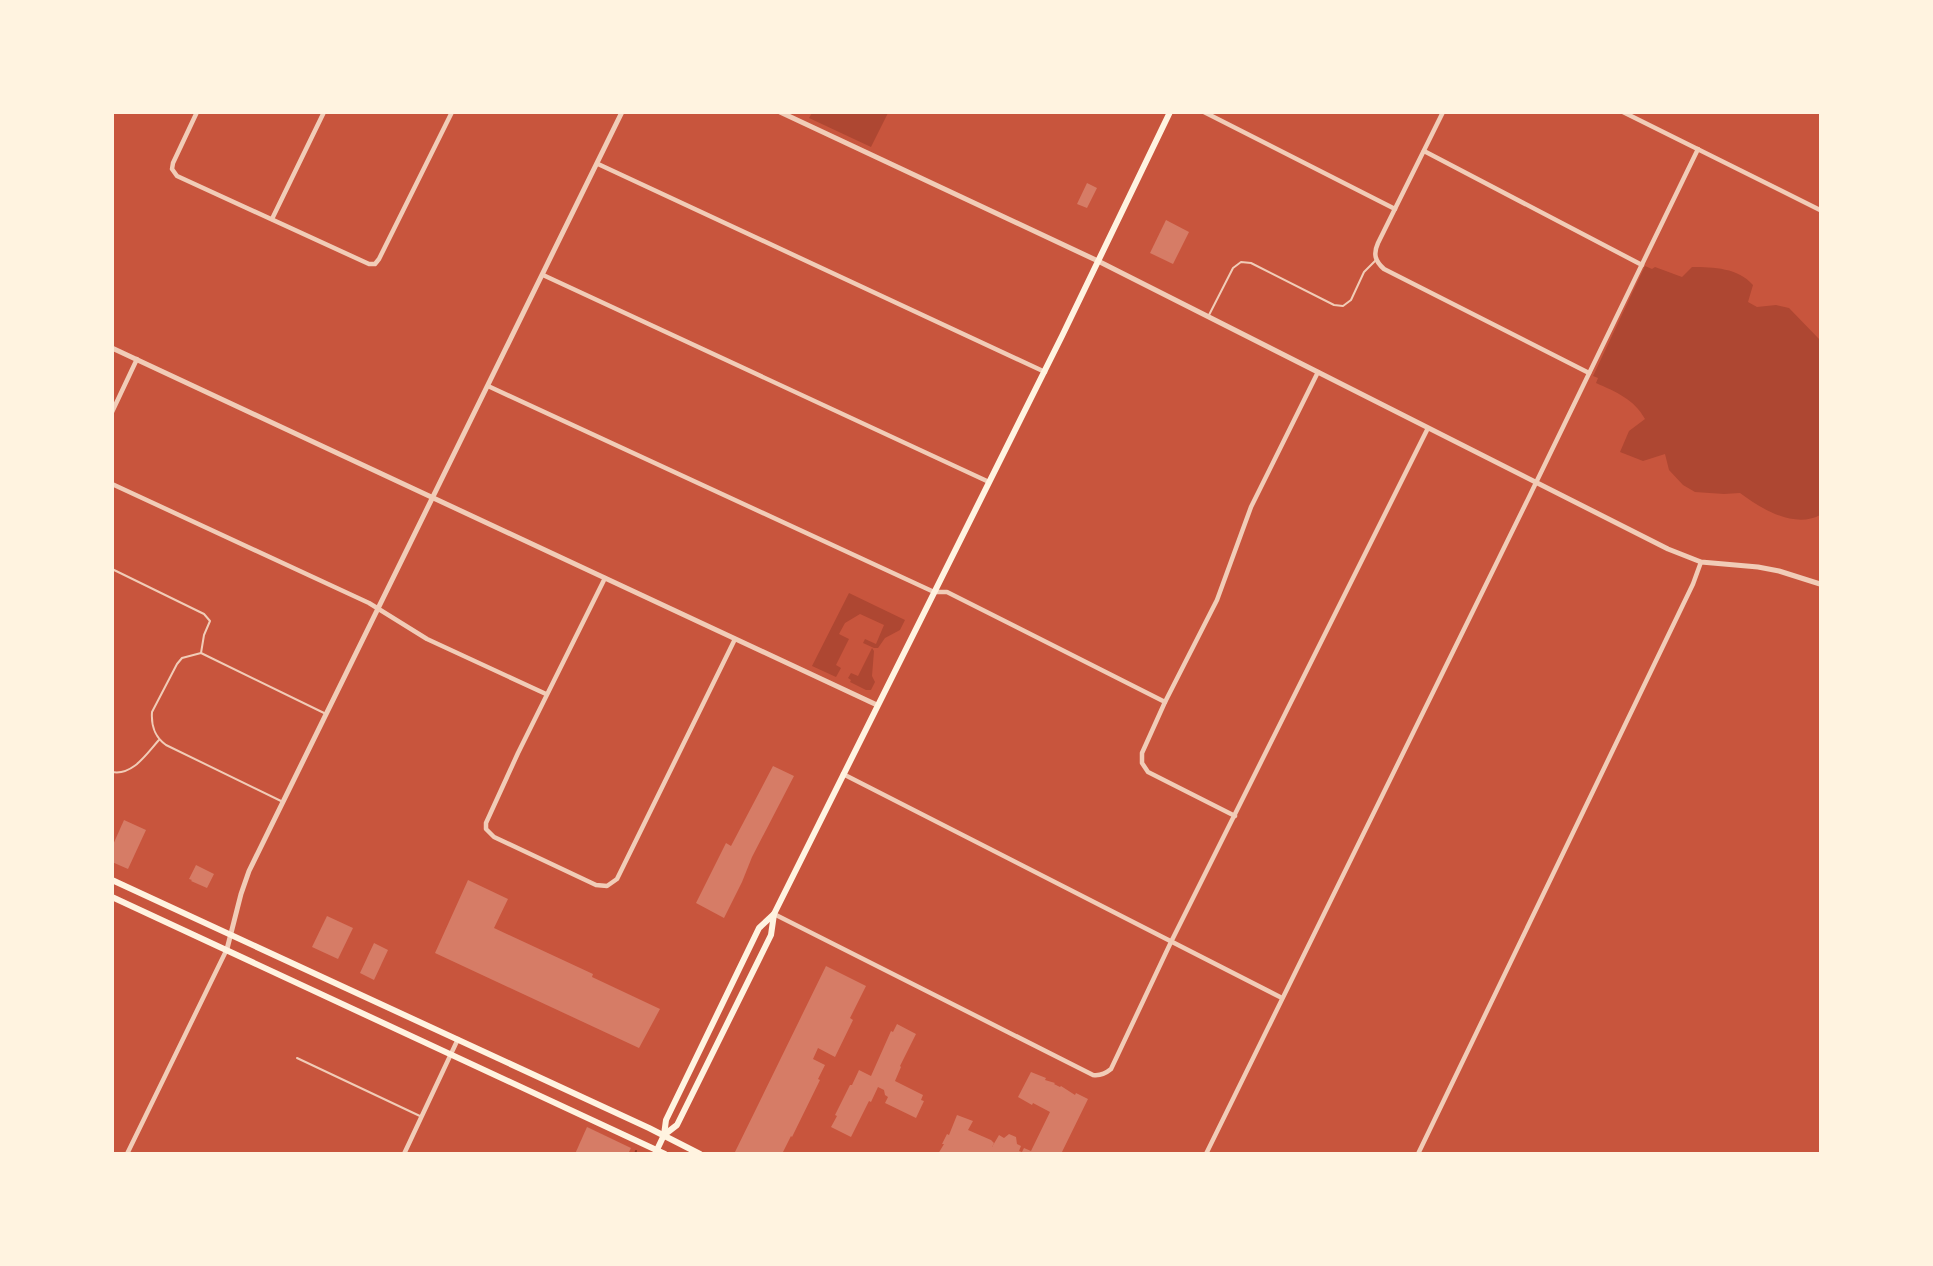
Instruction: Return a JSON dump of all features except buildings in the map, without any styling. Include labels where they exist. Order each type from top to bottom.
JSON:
[{"type":"main road","points":[[664,1135],[677,1125],[701,1077],[771,935],[774,914],[1045,372],[1170,112]]},
{"type":"main road","points":[[112,879],[664,1135],[700,1154]]},
{"type":"main road","points":[[112,897],[452,1053],[664,1154]]},
{"type":"main road","points":[[656,1152],[664,1135],[666,1120],[755,936],[759,928],[774,914]]},
{"type":"street","points":[[197,112],[172,163],[172,169],[177,176],[369,264],[375,264],[379,260],[452,112]]},
{"type":"street","points":[[272,219],[324,112]]},
{"type":"street","points":[[127,1154],[227,949],[249,871],[622,112]]},
{"type":"street","points":[[780,112],[1098,261],[1668,549],[1701,562],[1758,567],[1819,584]]},
{"type":"street","points":[[1204,112],[1395,209]]},
{"type":"street","points":[[1443,112],[1375,250],[1376,260],[1383,269],[1589,373]]},
{"type":"street","points":[[1623,112],[1821,210]]},
{"type":"street","points":[[1206,1154],[1698,149]]},
{"type":"street","points":[[1424,151],[1642,265]]},
{"type":"street","points":[[598,164],[1045,372]]},
{"type":"street","points":[[543,275],[989,483]]},
{"type":"street","points":[[112,348],[877,705]]},
{"type":"street","points":[[112,412],[137,359]]},
{"type":"street","points":[[1235,816],[1148,772],[1142,763],[1142,753],[1217,600],[1251,507],[1318,372]]},
{"type":"street","points":[[488,386],[934,592],[947,592],[1165,702]]},
{"type":"street","points":[[774,914],[1093,1075],[1102,1075],[1110,1069],[1428,428]]},
{"type":"street","points":[[112,484],[379,609],[427,639],[546,694]]},
{"type":"street","points":[[1418,1154],[1693,584],[1701,562]]},
{"type":"street","points":[[605,578],[488,816],[486,829],[494,837],[596,885],[608,886],[616,879],[735,639]]},
{"type":"street","points":[[843,774],[1282,998]]},
{"type":"street","points":[[404,1154],[458,1039]]},
{"type":"lane","points":[[1208,318],[1233,268],[1241,262],[1251,263],[1334,305],[1343,306],[1351,300],[1364,272],[1376,260]]},
{"type":"lane","points":[[112,569],[208,617],[210,621],[204,635],[201,653]]},
{"type":"lane","points":[[284,802],[166,745],[154,732],[151,721],[152,712],[177,664],[182,658],[201,653],[327,714]]},
{"type":"lane","points":[[112,771],[118,773],[133,767],[159,740]]},
{"type":"lane","points":[[297,1058],[422,1117]]},
{"type":"shaded area","points":[[812,112],[888,113],[871,147],[809,118]]},
{"type":"shaded area","points":[[1645,266],[1652,269],[1655,267],[1682,277],[1692,267],[1717,268],[1733,272],[1753,285],[1748,302],[1757,307],[1776,305],[1789,308],[1820,340],[1820,515],[1800,520],[1789,518],[1768,511],[1740,493],[1695,492],[1683,485],[1669,470],[1665,454],[1643,461],[1620,452],[1629,431],[1645,419],[1630,401],[1596,383],[1598,378],[1593,376]]},
{"type":"shaded area","points":[[849,593],[905,620],[900,630],[885,638],[878,648],[863,643],[865,639],[876,644],[884,625],[860,614],[845,623],[839,634],[849,639],[836,665],[841,668],[836,677],[812,666]]},
{"type":"shaded area","points":[[872,648],[874,651],[872,676],[875,682],[871,690],[866,690],[850,682],[848,678],[851,673],[858,676]]}]
